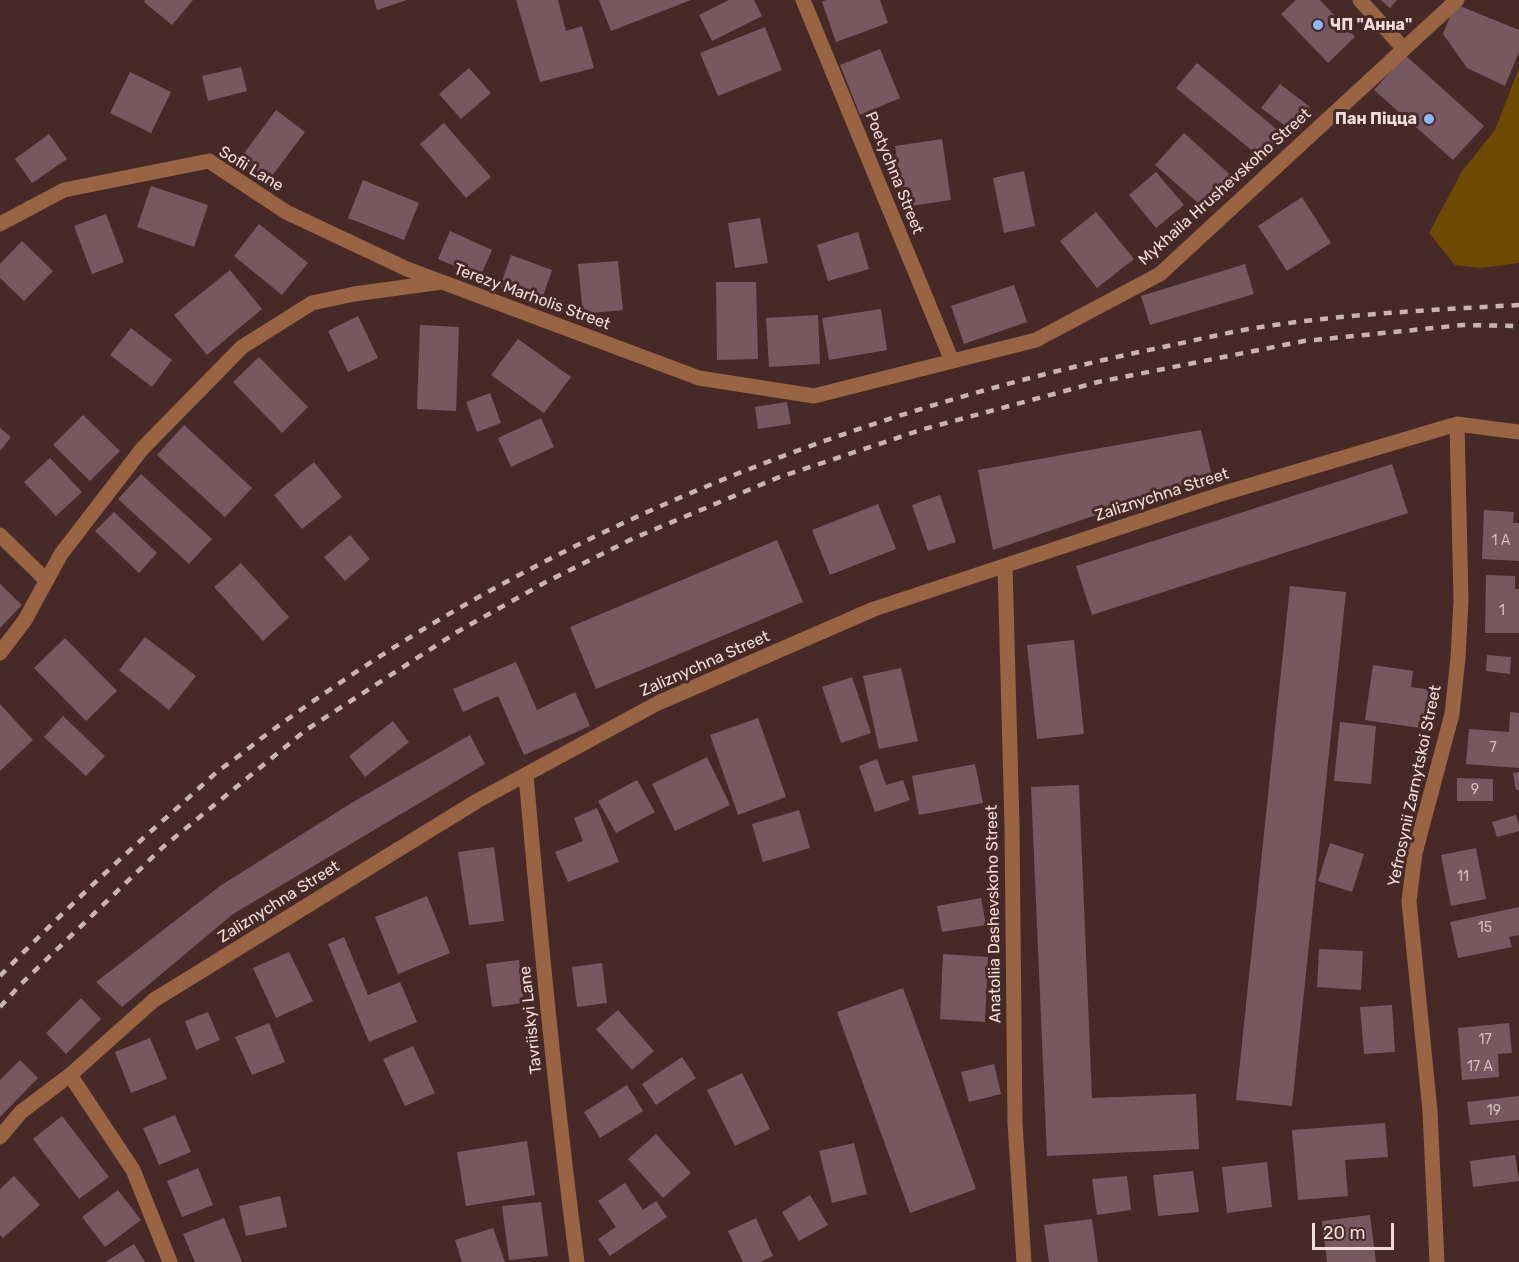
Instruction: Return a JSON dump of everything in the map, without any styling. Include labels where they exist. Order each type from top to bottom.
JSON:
[{"type":"street","name":"Poetychna Street","points":[[803,0],[951,361]]},
{"type":"street","points":[[1360,0],[1404,50]]},
{"type":"street","name":"Mykhaila Hrushevskoho Street","points":[[951,361],[1036,340],[1160,274],[1457,0]]},
{"type":"street","name":"Sofii Lane","points":[[0,224],[63,190],[209,161],[286,212],[407,269],[442,282]]},
{"type":"street","name":"Terezy Marholis Street","points":[[0,653],[25,620],[61,554],[142,449],[242,347],[312,303],[354,294],[442,282],[699,378],[814,396],[951,361]]},
{"type":"street","name":"Zaliznychna Street","points":[[0,1137],[21,1112],[70,1075],[154,1000],[477,801],[668,698],[874,609],[1221,494],[1456,424],[1519,432]]},
{"type":"street","name":"Yefrosynii Zarnytskoi Street","points":[[1437,1262],[1430,1111],[1409,901],[1415,853],[1452,714],[1458,658],[1461,600],[1456,424]]},
{"type":"street","points":[[0,535],[46,580]]},
{"type":"street","name":"Anatoliia Dashevskoho Street","points":[[1005,566],[1012,825],[1015,1123],[1024,1262]]},
{"type":"street","name":"Tavriiskyi Lane","points":[[526,775],[540,938],[577,1262]]},
{"type":"street","points":[[70,1075],[134,1170],[170,1262]]},
{"type":"shaded area","points":[[1519,68],[1519,263],[1481,268],[1455,265],[1429,233],[1462,171],[1495,130]]},
{"type":"building","points":[[145,0],[193,0],[172,25],[144,2]]},
{"type":"building","points":[[374,0],[407,0],[377,10]]},
{"type":"building","points":[[516,0],[558,0],[566,31],[582,26],[594,68],[540,82]]},
{"type":"building","points":[[599,0],[691,0],[611,31]]},
{"type":"building","points":[[729,0],[754,0],[762,16],[712,41],[699,15]]},
{"type":"building","points":[[826,0],[880,0],[888,23],[836,42],[822,2]]},
{"type":"building","name":"ЧП \"Анна\"","points":[[1296,0],[1320,0],[1355,37],[1328,63],[1281,14]]},
{"type":"building","points":[[1381,0],[1397,0],[1390,8]]},
{"type":"building","points":[[1455,4],[1519,30],[1519,52],[1505,86],[1467,68],[1443,34]]},
{"type":"building","points":[[765,27],[782,70],[718,96],[700,53]]},
{"type":"building","points":[[880,49],[900,98],[860,115],[840,65]]},
{"type":"building","points":[[1405,55],[1484,126],[1453,160],[1374,90]]},
{"type":"building","points":[[1197,63],[1281,133],[1261,158],[1176,88]]},
{"type":"building","points":[[241,67],[247,91],[208,101],[202,76]]},
{"type":"building","points":[[469,68],[491,93],[461,119],[439,94]]},
{"type":"building","points":[[130,72],[171,92],[151,133],[110,113]]},
{"type":"building","points":[[1280,84],[1310,107],[1292,131],[1261,108]]},
{"type":"building","points":[[276,110],[305,132],[269,180],[240,159]]},
{"type":"building","points":[[444,123],[491,177],[466,198],[420,144]]},
{"type":"building","points":[[1184,133],[1234,178],[1206,210],[1155,165]]},
{"type":"building","points":[[49,134],[67,159],[32,183],[15,159]]},
{"type":"building","points":[[942,139],[951,200],[904,207],[895,146]]},
{"type":"building","points":[[1024,171],[1035,226],[1004,233],[993,178]]},
{"type":"building","points":[[1156,172],[1184,205],[1156,228],[1129,195]]},
{"type":"building","points":[[363,180],[419,203],[404,240],[348,218]]},
{"type":"building","points":[[151,186],[208,205],[194,247],[137,227]]},
{"type":"building","points":[[1302,197],[1331,243],[1287,271],[1258,226]]},
{"type":"building","points":[[1096,212],[1134,259],[1097,288],[1060,241]]},
{"type":"building","points":[[106,214],[124,262],[92,274],[74,226]]},
{"type":"building","points":[[760,218],[768,263],[735,268],[728,223]]},
{"type":"building","points":[[259,224],[308,263],[282,295],[234,256]]},
{"type":"building","points":[[450,231],[492,250],[480,277],[438,259]]},
{"type":"building","points":[[858,232],[869,269],[828,281],[817,245]]},
{"type":"building","points":[[22,241],[53,271],[24,301],[0,278],[0,264]]},
{"type":"building","points":[[511,255],[552,270],[541,302],[500,287]]},
{"type":"building","points":[[618,261],[623,310],[583,314],[578,264]]},
{"type":"building","points":[[1245,264],[1254,294],[1150,325],[1141,296]]},
{"type":"building","points":[[230,270],[262,309],[207,355],[174,315]]},
{"type":"building","points":[[716,282],[756,282],[758,359],[717,360]]},
{"type":"building","points":[[1014,285],[1027,322],[964,344],[951,306]]},
{"type":"building","points":[[881,309],[887,350],[829,360],[822,318]]},
{"type":"building","points":[[818,315],[820,364],[769,367],[766,318]]},
{"type":"building","points":[[358,316],[378,358],[348,372],[328,331]]},
{"type":"building","points":[[420,325],[459,327],[456,411],[417,409]]},
{"type":"building","points":[[131,328],[172,360],[152,387],[110,355]]},
{"type":"building","points":[[518,339],[571,377],[544,413],[491,375]]},
{"type":"building","points":[[259,357],[308,407],[282,433],[233,382]]},
{"type":"building","points":[[490,393],[501,423],[477,432],[466,402]]},
{"type":"building","points":[[787,402],[791,424],[758,429],[755,407]]},
{"type":"building","points":[[83,415],[120,451],[90,481],[53,445]]},
{"type":"building","points":[[541,418],[554,447],[511,467],[498,438]]},
{"type":"building","points":[[184,425],[252,488],[225,517],[157,455]]},
{"type":"building","points":[[0,428],[11,437],[0,451]]},
{"type":"building","points":[[1201,430],[1212,476],[993,550],[978,470]]},
{"type":"building","points":[[50,458],[82,492],[56,516],[24,482]]},
{"type":"building","points":[[314,462],[342,497],[302,529],[274,495]]},
{"type":"building","points":[[1392,464],[1408,513],[1092,615],[1076,566]]},
{"type":"building","points":[[141,474],[212,539],[189,564],[118,499]]},
{"type":"building","points":[[940,495],[956,542],[928,551],[912,505]]},
{"type":"building","points":[[878,504],[896,549],[830,575],[812,530]]},
{"type":"building","points":[[1484,510],[1514,512],[1513,523],[1519,523],[1519,561],[1482,559]]},
{"type":"building","points":[[114,512],[157,553],[139,573],[95,531]]},
{"type":"building","points":[[350,535],[370,559],[345,581],[324,557]]},
{"type":"building","points":[[777,540],[803,602],[596,689],[570,627]]},
{"type":"building","points":[[241,563],[289,617],[263,641],[214,587]]},
{"type":"building","points":[[1486,575],[1515,576],[1515,589],[1519,589],[1519,633],[1485,633]]},
{"type":"building","points":[[0,584],[22,605],[0,628]]},
{"type":"building","points":[[1290,586],[1346,592],[1292,1106],[1236,1100]]},
{"type":"building","points":[[145,637],[196,676],[169,710],[119,670]]},
{"type":"building","points":[[65,638],[117,691],[86,721],[34,668]]},
{"type":"building","points":[[1074,640],[1084,734],[1037,739],[1027,645]]},
{"type":"building","points":[[1487,655],[1511,657],[1510,674],[1486,671]]},
{"type":"building","points":[[516,662],[537,710],[575,692],[590,726],[524,755],[498,696],[463,712],[453,689]]},
{"type":"building","points":[[1373,665],[1413,671],[1411,687],[1439,691],[1434,730],[1365,720]]},
{"type":"building","points":[[901,668],[918,741],[879,749],[863,676]]},
{"type":"building","points":[[852,677],[871,733],[841,743],[822,687]]},
{"type":"building","points":[[0,704],[33,740],[0,771]]},
{"type":"building","points":[[1510,712],[1519,713],[1519,768],[1466,764],[1469,729],[1509,732]]},
{"type":"building","points":[[63,716],[105,756],[86,776],[44,737]]},
{"type":"building","points":[[758,718],[786,797],[738,815],[710,735]]},
{"type":"building","points":[[393,721],[409,742],[365,777],[349,756]]},
{"type":"building","points":[[1340,722],[1376,726],[1371,784],[1334,781]]},
{"type":"building","points":[[470,735],[485,764],[233,914],[122,1007],[96,982],[220,886],[353,802]]},
{"type":"building","points":[[707,757],[730,805],[675,831],[652,784]]},
{"type":"building","points":[[877,759],[886,785],[903,780],[910,800],[875,812],[859,766]]},
{"type":"building","points":[[975,764],[983,803],[919,815],[912,776]]},
{"type":"building","points":[[1519,772],[1519,790],[1516,790],[1513,773]]},
{"type":"building","points":[[1457,778],[1493,779],[1493,801],[1457,801]]},
{"type":"building","points":[[637,780],[655,812],[616,833],[598,801]]},
{"type":"building","points":[[1079,785],[1092,1098],[1196,1094],[1199,1149],[1047,1156],[1031,787]]},
{"type":"building","points":[[597,808],[619,862],[568,882],[555,852],[583,841],[574,818]]},
{"type":"building","points":[[799,810],[810,848],[763,862],[752,824]]},
{"type":"building","points":[[1516,815],[1519,831],[1497,837],[1492,822]]},
{"type":"building","points":[[1330,843],[1364,854],[1352,892],[1318,881]]},
{"type":"building","points":[[494,847],[504,921],[469,925],[458,852]]},
{"type":"building","points":[[1476,848],[1486,899],[1451,906],[1441,855]]},
{"type":"building","points":[[427,896],[450,953],[398,974],[375,917]]},
{"type":"building","points":[[981,898],[986,925],[942,932],[937,906]]},
{"type":"building","points":[[1519,907],[1519,935],[1509,937],[1512,947],[1458,958],[1450,922]]},
{"type":"building","points":[[344,937],[368,995],[400,982],[417,1022],[369,1042],[328,944]]},
{"type":"building","points":[[1319,949],[1363,951],[1361,990],[1317,987]]},
{"type":"building","points":[[289,952],[313,1001],[276,1018],[253,968]]},
{"type":"building","points":[[943,954],[988,957],[985,1022],[940,1019]]},
{"type":"building","points":[[519,960],[524,1003],[492,1007],[486,964]]},
{"type":"building","points":[[602,963],[607,1003],[577,1007],[572,967]]},
{"type":"building","points":[[903,988],[976,1189],[910,1213],[837,1012]]},
{"type":"building","points":[[81,998],[101,1019],[66,1054],[46,1033]]},
{"type":"building","points":[[1392,1005],[1395,1052],[1364,1054],[1360,1007]]},
{"type":"building","points":[[618,1010],[654,1051],[632,1070],[596,1029]]},
{"type":"building","points":[[208,1012],[220,1040],[196,1050],[185,1021]]},
{"type":"building","points":[[269,1023],[285,1062],[252,1075],[235,1037]]},
{"type":"building","points":[[1509,1023],[1512,1053],[1498,1054],[1499,1077],[1462,1080],[1458,1028]]},
{"type":"building","points":[[150,1038],[167,1079],[131,1093],[115,1052]]},
{"type":"building","points":[[413,1046],[435,1093],[405,1106],[383,1059]]},
{"type":"building","points":[[682,1057],[696,1078],[656,1105],[642,1084]]},
{"type":"building","points":[[20,1060],[38,1078],[0,1117],[0,1080]]},
{"type":"building","points":[[994,1064],[1001,1094],[969,1102],[961,1072]]},
{"type":"building","points":[[742,1073],[770,1129],[735,1146],[707,1090]]},
{"type":"building","points":[[627,1085],[643,1111],[600,1138],[584,1112]]},
{"type":"building","points":[[1519,1096],[1519,1120],[1470,1125],[1467,1102]]},
{"type":"building","points":[[175,1115],[191,1152],[159,1165],[143,1128]]},
{"type":"building","points":[[62,1116],[109,1177],[79,1199],[33,1139]]},
{"type":"building","points":[[1385,1123],[1388,1157],[1345,1160],[1348,1196],[1298,1200],[1292,1130]]},
{"type":"building","points":[[656,1134],[691,1173],[663,1198],[628,1159]]},
{"type":"building","points":[[527,1141],[535,1195],[466,1206],[457,1152]]},
{"type":"building","points":[[854,1143],[867,1194],[832,1203],[819,1151]]},
{"type":"building","points":[[1515,1155],[1519,1181],[1473,1187],[1470,1161]]},
{"type":"building","points":[[1267,1162],[1272,1207],[1227,1213],[1222,1167]]},
{"type":"building","points":[[198,1168],[213,1205],[182,1217],[167,1181]]},
{"type":"building","points":[[1193,1171],[1199,1212],[1158,1216],[1153,1175]]},
{"type":"building","points":[[14,1176],[40,1205],[3,1238],[0,1235],[0,1189]]},
{"type":"building","points":[[1127,1176],[1131,1210],[1097,1215],[1092,1179]]},
{"type":"building","points":[[625,1183],[643,1210],[656,1201],[667,1217],[610,1256],[598,1239],[616,1227],[598,1201]]},
{"type":"building","points":[[118,1190],[141,1220],[105,1247],[82,1217]]},
{"type":"building","points":[[810,1195],[828,1225],[799,1241],[782,1212]]},
{"type":"building","points":[[280,1196],[287,1227],[246,1236],[239,1206]]},
{"type":"building","points":[[541,1202],[548,1256],[509,1260],[502,1206]]},
{"type":"building","points":[[1370,1215],[1376,1262],[1327,1262],[1322,1221]]},
{"type":"building","points":[[224,1218],[242,1262],[195,1262],[183,1234]]},
{"type":"building","points":[[756,1218],[773,1256],[760,1262],[743,1262],[728,1231]]},
{"type":"building","points":[[1092,1219],[1098,1262],[1049,1262],[1044,1225]]},
{"type":"building","points":[[493,1228],[505,1262],[462,1262],[455,1240]]},
{"type":"building","points":[[134,1244],[145,1262],[105,1262]]},
{"type":"railway","points":[[0,976],[103,875],[218,771],[319,697],[422,630],[509,580],[598,535],[688,494],[780,457],[874,424],[1066,369],[1232,332],[1288,323],[1387,313],[1519,305]]},
{"type":"railway","points":[[0,1007],[163,847],[306,730],[457,632],[544,583],[634,538],[777,478],[924,429],[1098,382],[1304,341],[1463,325],[1519,326]]},
{"type":"place","name":"ЧП \"Анна\"","points":[[1318,25]]},
{"type":"place","name":"Пан Піцца","points":[[1429,119]]}]
